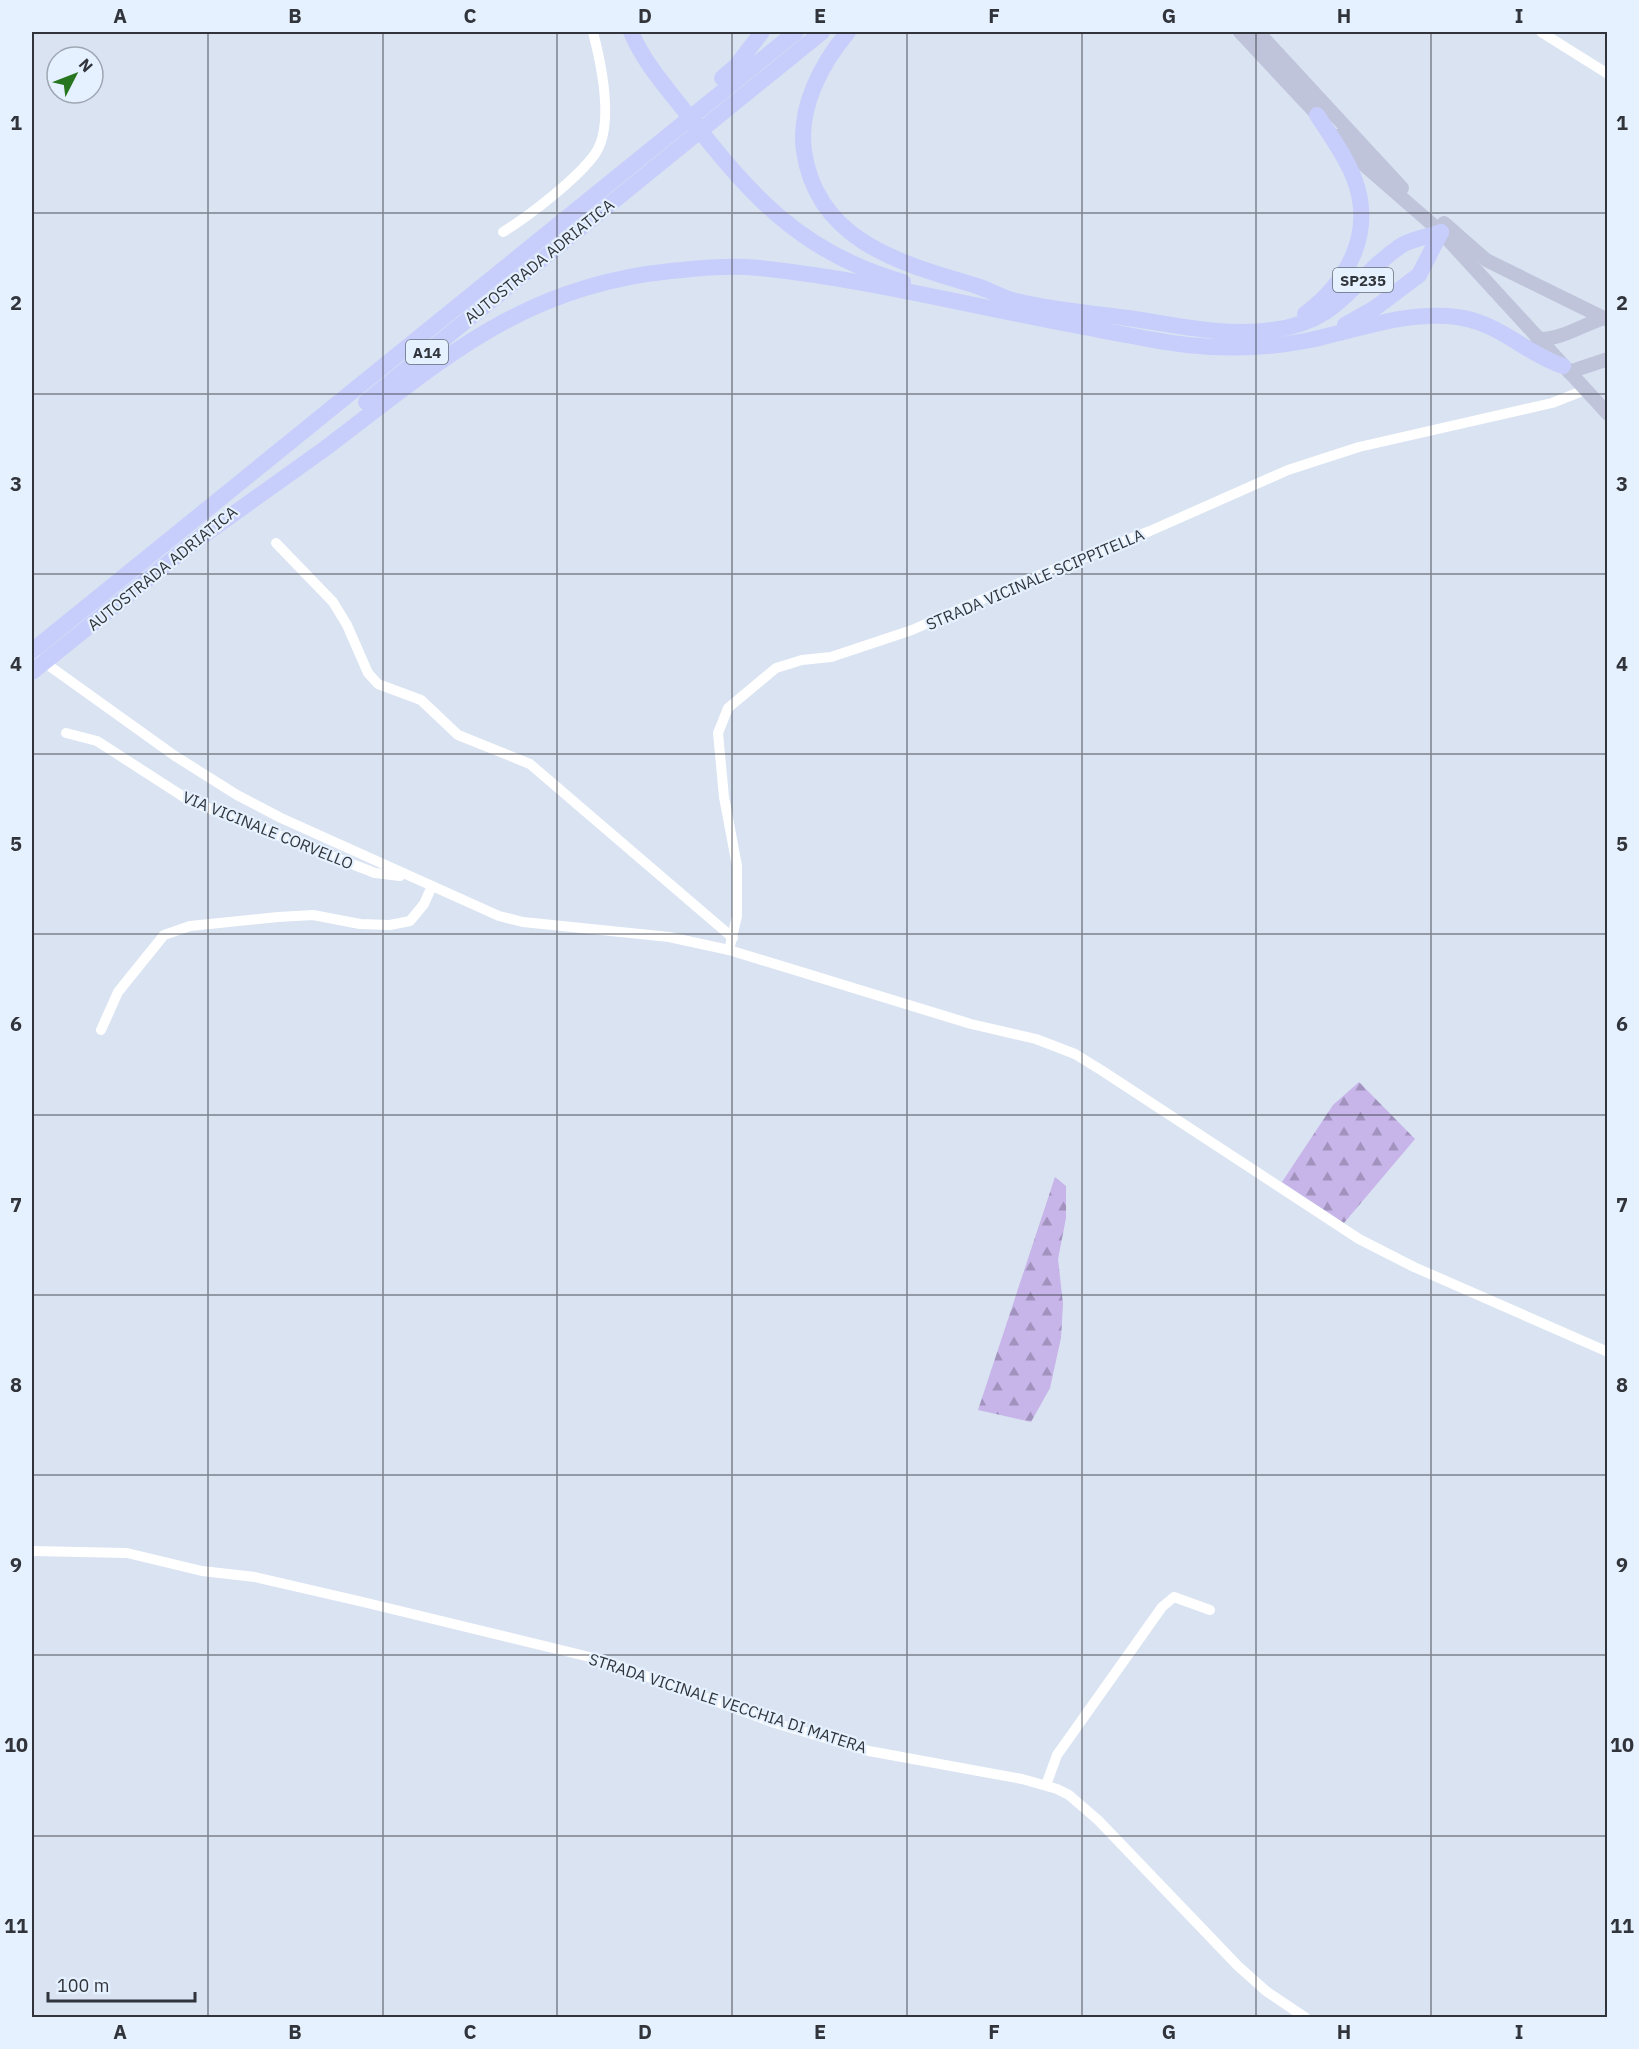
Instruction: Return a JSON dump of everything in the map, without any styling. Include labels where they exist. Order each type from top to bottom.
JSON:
[{"type":"highway","points":[[631,32],[655,74],[730,166],[775,215],[804,239],[865,270],[1026,317]]},
{"type":"highway","points":[[571,212],[736,66],[762,32]]},
{"type":"highway","name":"AUTOSTRADA ADRIATICA","points":[[32,652],[571,212],[796,32]]},
{"type":"highway","name":"AUTOSTRADA ADRIATICA","points":[[32,672],[822,32]]},
{"type":"highway","points":[[848,32],[828,59],[805,112],[803,131],[806,167],[825,207],[840,225],[869,247],[892,258],[1015,301]]},
{"type":"highway","points":[[944,292],[1203,329],[1252,332],[1285,328],[1316,306],[1336,288],[1353,258],[1360,231],[1359,201],[1355,181],[1346,160],[1317,115]]},
{"type":"highway","name":"SP235","points":[[1285,328],[1310,321],[1332,309],[1360,284],[1373,268],[1402,245],[1440,231]]},
{"type":"highway","name":"SP235","points":[[1326,335],[1375,308],[1419,275],[1440,231]]},
{"type":"highway","points":[[197,540],[323,449],[418,375],[471,340],[512,316],[568,292],[637,275],[698,268],[756,267],[941,297],[1026,317],[1188,345],[1248,347],[1290,343],[1422,316],[1455,317],[1493,327],[1544,360],[1563,366]]},
{"type":"main road","points":[[1240,32],[1363,164],[1440,231]]},
{"type":"main road","points":[[1258,32],[1608,414]]},
{"type":"main road","points":[[1403,189],[1486,260],[1606,319]]},
{"type":"main road","points":[[1537,339],[1564,334],[1578,326],[1606,319]]},
{"type":"main road","points":[[1563,366],[1564,334]]},
{"type":"main road","points":[[1563,366],[1608,359]]},
{"type":"street","points":[[503,232],[548,198],[595,153],[601,137],[605,107],[602,65],[593,32]]},
{"type":"street","points":[[1541,32],[1608,74]]},
{"type":"street","name":"STRADA VICINALE SCIPPITELLA","points":[[729,950],[737,916],[737,866],[724,797],[718,733],[728,708],[776,669],[802,660],[831,657],[930,622],[970,603],[1150,531],[1298,466],[1380,442],[1552,403],[1587,392]]},
{"type":"street","points":[[276,543],[333,602],[347,625],[368,673],[378,684],[422,700],[458,735],[530,764],[733,938]]},
{"type":"street","points":[[32,652],[175,756],[237,795],[281,818],[412,878],[513,920],[669,937],[729,950],[971,1024],[1036,1039],[1063,1049],[1101,1070],[1359,1239],[1414,1268],[1608,1352]]},
{"type":"street","name":"VIA VICINALE CORVELLO","points":[[66,733],[97,741],[190,801],[375,873],[412,878]]},
{"type":"street","points":[[101,1030],[118,992],[164,935],[190,926],[290,916],[313,915],[360,924],[390,925],[410,921],[424,904],[432,886]]},
{"type":"street","name":"STRADA VICINALE VECCHIA DI MATERA","points":[[32,1551],[127,1553],[202,1571],[255,1577],[602,1660],[775,1723],[869,1751],[1046,1785],[1069,1795],[1083,1806],[1238,1966],[1266,1991],[1306,2018]]},
{"type":"street","points":[[1046,1785],[1057,1755],[1162,1607],[1174,1597],[1210,1610]]},
{"type":"green space","points":[[1359,1082],[1415,1139],[1344,1223],[1282,1182],[1333,1105]]},
{"type":"green space","points":[[1055,1177],[1066,1186],[1066,1218],[1058,1259],[1063,1304],[1061,1338],[1050,1388],[1031,1422],[978,1410]]}]
